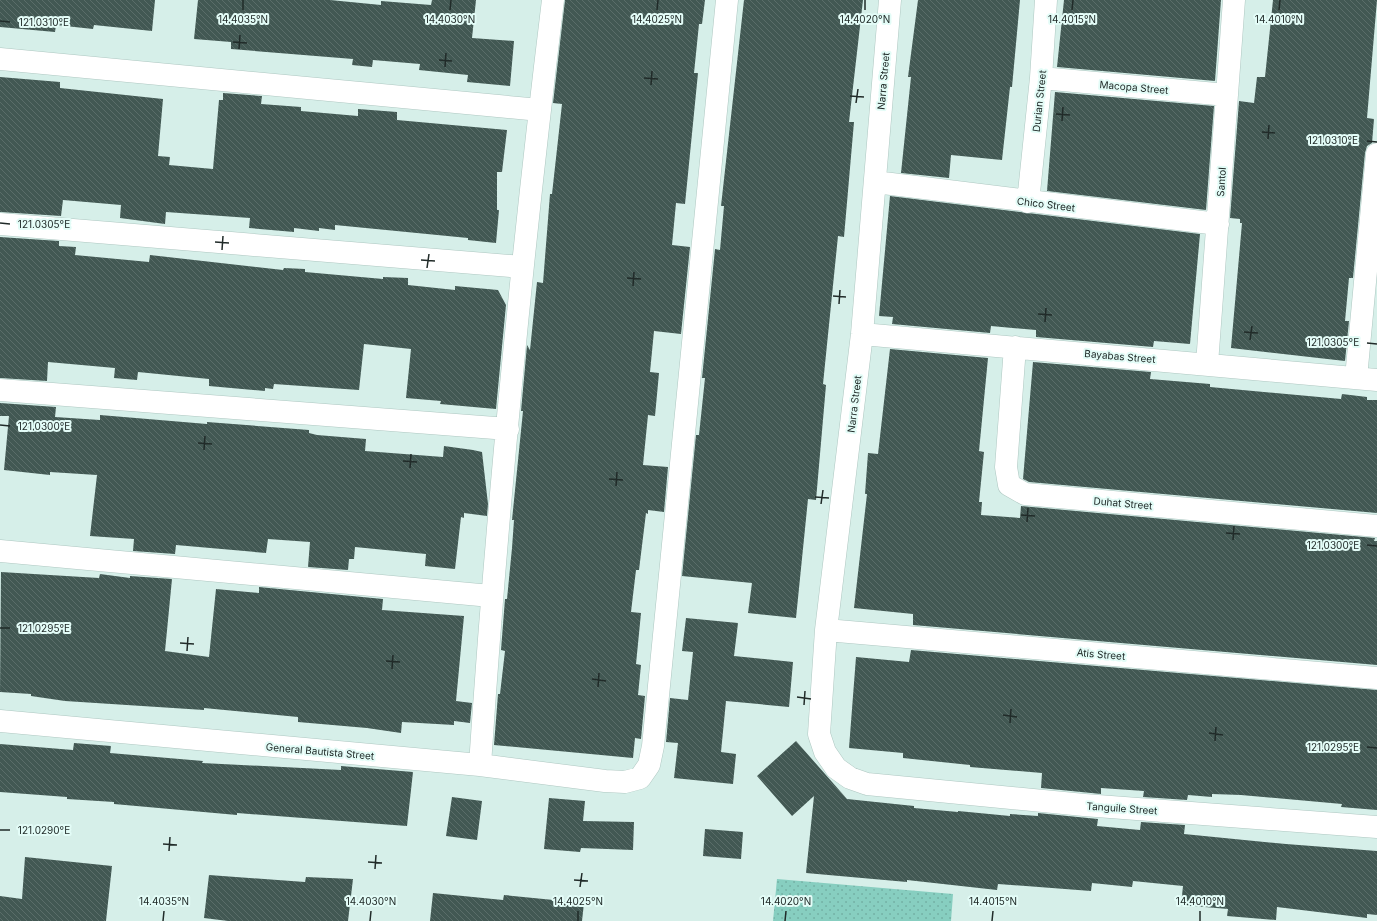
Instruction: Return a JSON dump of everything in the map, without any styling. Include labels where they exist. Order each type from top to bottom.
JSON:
[{"type":"street","points":[[480,765],[491,596],[508,429],[522,267],[553,0]]},
{"type":"street","name":"General Bautista Street","points":[[0,721],[480,765],[625,782],[640,778],[649,765],[653,746],[727,0]]},
{"type":"street","name":"Narra Street","points":[[866,784],[850,778],[836,768],[825,752],[819,734],[826,630],[862,334],[890,0]]},
{"type":"street","name":"Durian Street","points":[[1028,202],[1042,78],[1046,0]]},
{"type":"street","name":"Santol","points":[[1207,364],[1234,0]]},
{"type":"street","points":[[0,59],[540,110]]},
{"type":"street","name":"Macopa Street","points":[[1042,78],[1227,96]]},
{"type":"street","points":[[1367,379],[1377,154]]},
{"type":"street","name":"Chico Street","points":[[875,182],[1028,202],[1218,224]]},
{"type":"street","points":[[0,224],[522,267]]},
{"type":"street","name":"Bayabas Street","points":[[862,334],[1367,379]]},
{"type":"street","name":"Duhat Street","points":[[1015,347],[1006,467],[1009,485],[1025,494],[1377,526]]},
{"type":"street","points":[[0,390],[508,429]]},
{"type":"street","points":[[0,551],[491,596]]},
{"type":"street","name":"Atis Street","points":[[826,630],[1377,678]]},
{"type":"street","name":"Tanguile Street","points":[[866,784],[1084,805],[1377,827]]},
{"type":"green space","points":[[777,879],[953,894],[951,921],[773,921]]},
{"type":"building","points":[[0,0],[155,0],[152,31],[94,25],[93,29],[56,25],[55,32],[0,27]]},
{"type":"building","points":[[198,0],[330,0],[381,5],[381,1],[431,5],[432,0],[476,0],[472,38],[514,41],[510,86],[467,82],[468,75],[419,70],[420,64],[373,60],[372,67],[352,65],[353,59],[231,49],[231,42],[194,39]]},
{"type":"building","points":[[565,0],[705,0],[702,24],[699,24],[694,73],[698,73],[685,204],[676,203],[672,245],[690,247],[681,334],[654,331],[650,372],[659,373],[655,416],[648,415],[643,465],[668,467],[664,512],[648,510],[648,514],[646,513],[639,570],[636,570],[631,612],[641,613],[636,664],[641,665],[638,695],[645,696],[641,739],[635,738],[633,758],[494,745],[498,694],[500,694],[505,651],[501,650],[505,599],[507,599],[512,548],[514,520],[512,520],[523,411],[521,411],[527,345],[530,350],[537,282],[543,283],[550,194],[552,194],[562,104],[553,103]]},
{"type":"building","points":[[744,0],[863,0],[849,122],[854,122],[844,237],[838,236],[823,384],[826,385],[816,500],[808,499],[796,618],[748,613],[752,583],[682,576],[696,435],[699,435],[705,378],[702,378],[715,249],[720,250],[724,206],[721,206]]},
{"type":"building","points":[[918,0],[1020,0],[1012,87],[1010,87],[1002,160],[951,155],[949,178],[901,173],[911,77],[908,77]]},
{"type":"building","points":[[1064,0],[1221,0],[1215,81],[1057,67]]},
{"type":"building","points":[[1273,0],[1377,0],[1367,118],[1374,119],[1372,143],[1367,146],[1365,153],[1353,278],[1349,278],[1345,321],[1349,321],[1345,361],[1231,348],[1242,223],[1240,223],[1240,219],[1230,218],[1239,101],[1254,103],[1257,77],[1265,77]]},
{"type":"building","points":[[0,77],[60,82],[60,88],[163,99],[158,156],[170,157],[169,165],[213,169],[219,100],[223,100],[223,93],[262,96],[261,104],[301,107],[301,111],[358,116],[358,109],[397,112],[397,120],[507,130],[502,172],[497,172],[497,210],[499,210],[496,243],[468,240],[468,238],[335,225],[335,230],[319,228],[319,231],[294,228],[294,232],[249,228],[250,218],[166,212],[165,224],[120,218],[121,205],[63,200],[61,216],[0,212]]},
{"type":"building","points":[[1055,92],[1214,106],[1206,210],[1047,191]]},
{"type":"building","points":[[890,196],[1200,234],[1190,344],[1154,341],[1153,347],[1036,337],[1036,330],[991,326],[990,333],[892,324],[893,317],[879,316]]},
{"type":"building","points":[[0,237],[59,241],[59,246],[76,247],[75,255],[149,262],[150,255],[283,270],[284,268],[305,269],[305,272],[383,279],[383,277],[408,278],[408,285],[455,290],[455,286],[498,290],[506,305],[496,409],[440,404],[441,401],[406,398],[411,349],[364,344],[359,390],[274,384],[273,389],[265,388],[265,391],[209,386],[209,379],[138,372],[137,380],[114,378],[115,368],[48,362],[47,381],[0,378]]},
{"type":"building","points":[[890,349],[988,358],[979,451],[984,452],[979,502],[982,502],[981,515],[1020,518],[1021,506],[1375,538],[1374,541],[1377,541],[1377,665],[913,625],[913,614],[854,608],[867,494],[865,494],[868,453],[878,454]]},
{"type":"building","points":[[1033,362],[1151,372],[1150,379],[1210,384],[1210,387],[1341,399],[1342,394],[1367,397],[1367,400],[1377,400],[1377,513],[1029,482],[1023,479]]},
{"type":"building","points":[[0,403],[56,407],[55,417],[100,420],[100,415],[207,424],[207,422],[309,430],[309,433],[317,435],[366,439],[365,451],[443,457],[444,446],[482,452],[488,504],[487,516],[464,513],[464,518],[461,517],[455,569],[425,566],[426,554],[355,547],[354,559],[349,559],[348,570],[308,567],[310,542],[268,539],[266,553],[176,545],[175,554],[133,551],[134,539],[90,536],[97,475],[50,472],[50,475],[4,470],[9,416],[0,416]]},
{"type":"building","points":[[1,572],[99,578],[100,574],[130,578],[130,576],[172,579],[165,651],[209,657],[216,589],[259,593],[259,587],[383,599],[382,610],[464,616],[456,701],[472,703],[470,723],[454,721],[454,725],[402,722],[401,733],[367,728],[298,722],[298,717],[204,708],[204,710],[65,701],[31,696],[31,694],[0,692]]},
{"type":"building","points":[[686,618],[738,623],[734,656],[793,662],[789,707],[726,701],[721,752],[736,754],[733,784],[674,778],[678,743],[666,742],[670,698],[688,700],[693,652],[682,651]]},
{"type":"building","points":[[911,650],[1377,690],[1377,810],[1341,807],[1342,804],[1241,795],[1212,794],[1212,797],[1188,795],[1187,800],[1143,797],[1144,791],[1101,788],[1101,794],[1041,788],[1042,773],[970,767],[970,765],[903,758],[903,753],[849,748],[856,657],[909,662]]},
{"type":"building","points":[[796,741],[847,799],[958,812],[1010,816],[1010,814],[1038,816],[1038,813],[1098,819],[1097,826],[1140,830],[1141,822],[1185,825],[1184,834],[1377,851],[1377,915],[1367,914],[1367,918],[1277,907],[1276,920],[1227,916],[1228,909],[1181,905],[1183,886],[1133,881],[1132,887],[1092,883],[1091,891],[998,884],[997,890],[907,880],[907,882],[806,873],[814,796],[792,816],[757,776]]},
{"type":"building","points":[[74,743],[111,746],[110,753],[203,761],[202,763],[341,770],[341,766],[413,772],[407,826],[237,813],[237,815],[114,804],[114,802],[67,799],[67,797],[0,792],[0,744],[73,750]]},
{"type":"building","points":[[452,797],[482,801],[477,840],[446,836]]},
{"type":"building","points":[[549,798],[585,801],[583,821],[634,822],[633,850],[581,848],[580,852],[544,849]]},
{"type":"building","points":[[705,829],[743,832],[741,859],[703,856]]},
{"type":"building","points":[[25,857],[112,866],[106,921],[0,921],[0,896],[22,899]]},
{"type":"building","points":[[209,875],[305,882],[306,877],[353,879],[348,921],[228,921],[204,918]]},
{"type":"building","points":[[433,893],[503,900],[504,895],[584,903],[582,921],[430,921]]}]
